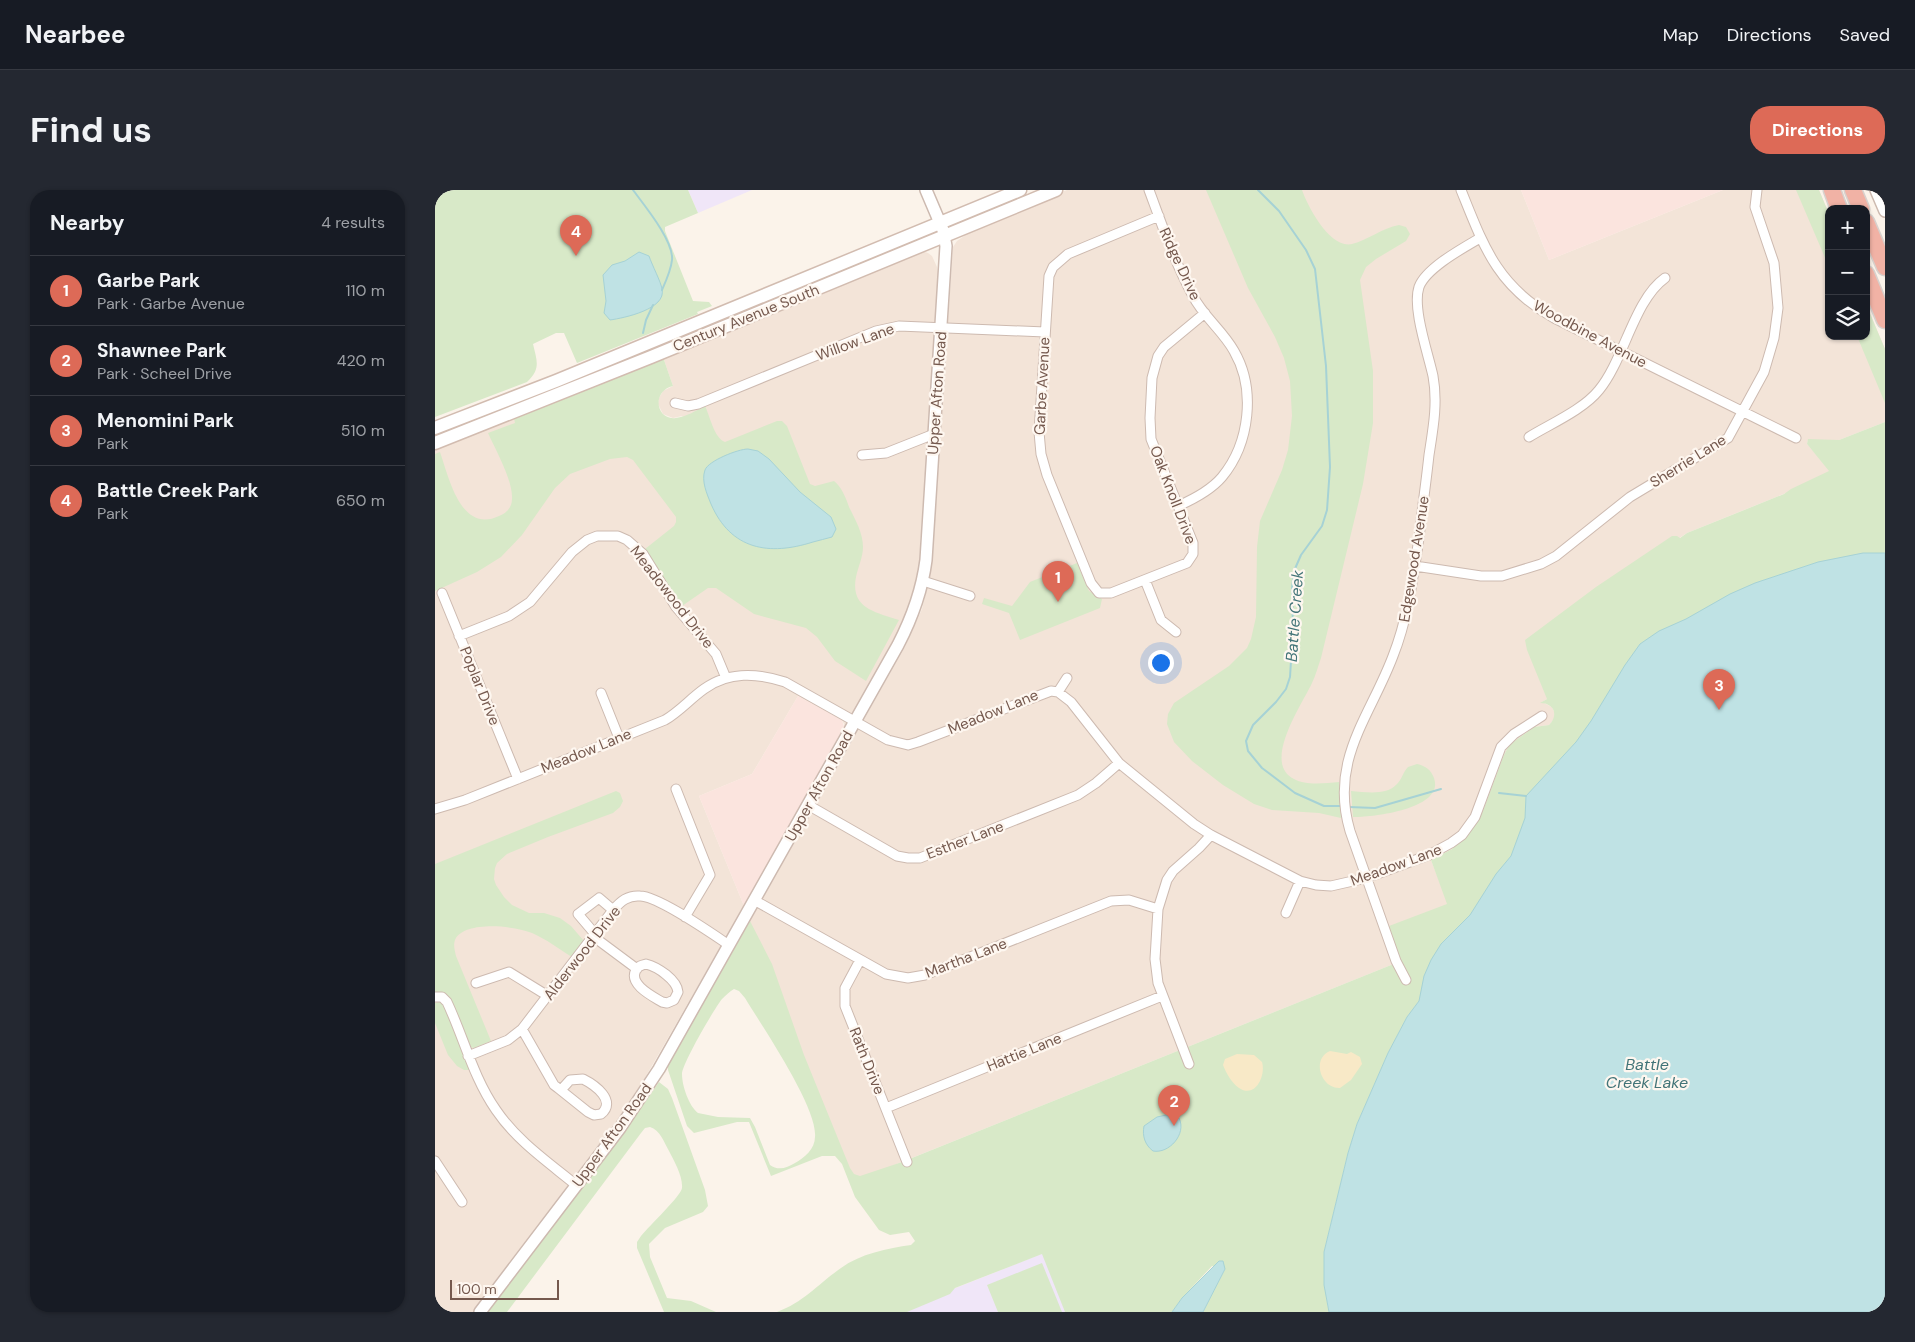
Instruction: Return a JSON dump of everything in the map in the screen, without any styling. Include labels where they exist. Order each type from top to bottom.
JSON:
[{"type":"highway","points":[[1832,190],[1838,205]]},
{"type":"highway","points":[[1853,190],[1859,205]]},
{"type":"highway","points":[[1870,231],[1885,267]]},
{"type":"highway","points":[[1870,284],[1885,320]]},
{"type":"main road","name":"Century Avenue South","points":[[435,428],[547,385],[1020,190]]},
{"type":"main road","name":"Century Avenue South","points":[[435,443],[642,361],[1056,190]]},
{"type":"street","name":"Upper Afton Road","points":[[480,1312],[620,1128],[649,1084],[855,722],[904,634],[913,614],[923,581],[928,535],[945,236],[926,190]]},
{"type":"street","name":"Ridge Drive","points":[[1149,190],[1191,292],[1234,350],[1239,360],[1248,398],[1245,426],[1238,450],[1222,477],[1202,493],[1178,506]]},
{"type":"street","name":"Woodbine Avenue","points":[[1461,190],[1480,238],[1500,272],[1529,302],[1554,318],[1796,438]]},
{"type":"street","name":"Sherrie Lane","points":[[1415,566],[1481,576],[1503,576],[1541,564],[1556,556],[1630,497],[1723,442],[1732,433],[1764,372],[1771,353],[1778,308],[1774,263],[1755,207],[1757,190]]},
{"type":"street","points":[[1876,190],[1885,211]]},
{"type":"street","name":"Garbe Avenue","points":[[1145,580],[1111,593],[1099,593],[1091,584],[1047,475],[1040,449],[1039,432],[1049,276],[1053,267],[1061,258],[1159,216]]},
{"type":"street","name":"Edgewood Avenue","points":[[1405,980],[1397,965],[1345,812],[1345,782],[1350,751],[1361,722],[1393,656],[1407,611],[1415,566],[1435,403],[1435,388],[1417,306],[1417,296],[1422,281],[1435,268],[1480,238]]},
{"type":"street","points":[[1529,437],[1588,401],[1605,382],[1650,292],[1665,278]]},
{"type":"street","name":"Oak Knoll Drive","points":[[1145,580],[1187,563],[1193,554],[1193,544],[1151,439],[1150,418],[1152,378],[1158,356],[1164,347],[1205,313]]},
{"type":"street","name":"Willow Lane","points":[[675,403],[688,406],[698,404],[876,331],[899,326],[941,326],[1045,332]]},
{"type":"street","points":[[862,455],[886,452],[934,434]]},
{"type":"street","name":"Meadowood Drive","points":[[459,636],[509,616],[530,602],[572,552],[587,540],[597,536],[617,536],[627,540],[643,554],[676,608],[716,654],[726,678]]},
{"type":"street","points":[[1145,580],[1161,620],[1176,632]]},
{"type":"street","points":[[923,581],[970,596]]},
{"type":"street","name":"Poplar Drive","points":[[442,593],[517,778]]},
{"type":"street","name":"Meadow Lane","points":[[435,809],[465,800],[665,720],[682,709],[703,690],[726,678],[752,675],[785,682],[888,740],[907,745],[1045,692],[1058,692],[1071,702],[1119,763],[1194,824],[1211,835],[1300,881],[1331,886],[1366,878],[1429,855],[1462,835],[1475,817],[1501,747],[1513,734],[1542,716]]},
{"type":"street","points":[[1058,692],[1067,678]]},
{"type":"street","points":[[601,693],[619,738]]},
{"type":"street","name":"Esther Lane","points":[[808,805],[897,856],[920,858],[1078,795],[1096,783],[1119,763]]},
{"type":"street","points":[[676,789],[710,874],[685,917]]},
{"type":"street","points":[[1189,1064],[1162,996],[1156,971],[1158,909],[1167,880],[1173,871],[1211,835]]},
{"type":"street","points":[[1286,914],[1300,881]]},
{"type":"street","name":"Alderwood Drive","points":[[469,1056],[508,1040],[523,1029],[613,910],[625,899],[641,896],[657,900],[729,945]]},
{"type":"street","points":[[613,910],[599,898],[578,914],[594,935],[637,969]]},
{"type":"street","name":"Martha Lane","points":[[754,900],[886,974],[908,978],[925,974],[1111,901],[1129,900],[1158,909]]},
{"type":"street","name":"Rath Drive","points":[[860,960],[845,988],[845,1006],[907,1162]]},
{"type":"street","points":[[644,964],[651,965],[673,981],[678,989],[676,998],[671,1002],[664,1002],[639,986],[634,977],[637,969],[644,964]]},
{"type":"street","points":[[477,984],[509,972],[548,996]]},
{"type":"street","name":"Hattie Lane","points":[[886,1108],[1162,996]]},
{"type":"street","points":[[438,997],[449,1006],[485,1094],[507,1125],[576,1186]]},
{"type":"street","points":[[523,1029],[550,1080],[561,1090],[593,1115],[601,1114],[607,1107],[607,1100],[604,1096],[585,1080],[571,1080],[561,1090]]},
{"type":"street","points":[[435,1161],[462,1202]]},
{"type":"shaded area","points":[[688,190],[752,190],[698,213]]},
{"type":"shaded area","points":[[1067,190],[1521,190],[1549,260],[1723,190],[1819,190],[1825,205],[1825,340],[1870,340],[1870,313],[1885,349],[1885,422],[1839,440],[1808,440],[1807,444],[1833,474],[1687,533],[1543,628],[1547,699],[1542,702],[1552,707],[1555,714],[1554,719],[1549,725],[1534,727],[1509,745],[1484,808],[1472,829],[1452,849],[1431,860],[1448,904],[1401,961],[852,1182],[748,924],[905,647],[922,609],[929,581],[933,550],[953,247],[957,241],[976,228]]},
{"type":"shaded area","points":[[1521,190],[1723,190],[1549,260]]},
{"type":"shaded area","points":[[922,251],[932,256],[937,267],[938,276],[919,564],[913,592],[903,622],[844,729],[842,720],[798,696],[752,774],[699,796],[744,906],[642,1083],[609,1132],[520,1251],[473,1312],[435,1312],[435,448],[514,418],[624,447],[682,522],[646,550],[666,582],[809,492],[721,449],[682,416],[673,418],[663,414],[658,404],[659,398],[663,391],[673,386],[663,357]]},
{"type":"shaded area","points":[[798,696],[842,720],[844,727],[744,906],[699,796],[752,774]]},
{"type":"shaded area","points":[[1044,1253],[1068,1312],[895,1312]]},
{"type":"green space","points":[[435,190],[688,190],[698,213],[665,227],[665,231],[693,301],[709,302],[712,306],[697,312],[698,314],[577,363],[564,333],[556,333],[533,344],[537,364],[534,373],[527,382],[435,417]]},
{"type":"green space","points":[[1206,190],[1302,190],[1309,206],[1328,234],[1344,244],[1358,242],[1399,225],[1406,227],[1410,234],[1406,241],[1366,267],[1360,280],[1373,371],[1373,423],[1363,484],[1321,658],[1313,680],[1287,732],[1283,747],[1282,760],[1285,771],[1294,779],[1310,783],[1339,782],[1341,818],[1319,813],[1272,810],[1254,804],[1223,785],[1192,761],[1174,742],[1167,724],[1168,714],[1174,703],[1229,666],[1247,648],[1251,639],[1256,617],[1257,547],[1260,521],[1282,470],[1288,450],[1292,416],[1290,381],[1284,358],[1275,337],[1248,288]]},
{"type":"green space","points":[[1796,190],[1819,190],[1825,205],[1825,258]]},
{"type":"green space","points":[[1870,313],[1885,349],[1885,403],[1859,340],[1870,340]]},
{"type":"green space","points":[[663,357],[673,386],[666,389],[659,399],[660,411],[664,415],[669,418],[676,418],[705,406],[715,431],[721,440],[725,442],[777,421],[782,421],[787,426],[810,484],[815,486],[834,481],[841,489],[858,526],[863,542],[856,577],[855,587],[857,596],[866,607],[873,611],[899,620],[866,681],[835,661],[817,637],[806,628],[754,614],[716,588],[708,588],[682,606],[645,549],[674,526],[676,517],[633,460],[627,457],[610,459],[570,474],[555,488],[522,535],[501,557],[477,572],[435,591],[435,454],[440,452],[453,488],[466,511],[475,517],[486,519],[499,516],[510,507],[512,491],[488,433],[515,423],[514,418]]},
{"type":"green space","points":[[1885,422],[1885,808],[1419,1001],[1407,1017],[1388,1053],[1357,1124],[1348,1153],[1324,1252],[1329,1312],[1203,1312],[1225,1269],[1212,1266],[1182,1298],[1172,1312],[1065,1312],[1042,1254],[955,1288],[950,1294],[907,1312],[777,1312],[803,1298],[849,1263],[875,1252],[911,1245],[915,1241],[909,1232],[890,1235],[879,1230],[855,1197],[842,1164],[835,1156],[822,1156],[771,1176],[749,1122],[737,1122],[694,1133],[687,1126],[668,1065],[750,921],[772,964],[804,1055],[850,1168],[854,1174],[860,1176],[902,1162],[1401,961],[1389,926],[1447,904],[1431,860],[1452,849],[1472,829],[1484,808],[1509,745],[1534,727],[1549,725],[1554,717],[1552,707],[1540,703],[1547,699],[1527,650],[1525,640],[1596,587],[1672,536],[1680,538],[1687,533],[1784,494],[1829,471],[1807,444],[1808,439],[1839,440]],"holes":[[[734,989],[739,991],[799,1088],[814,1124],[815,1141],[811,1149],[802,1159],[786,1167],[776,1168],[770,1165],[750,1118],[718,1117],[698,1113],[689,1101],[682,1079],[683,1068],[687,1059],[712,1014],[729,992]]]},
{"type":"green space","points":[[1077,563],[1089,591],[1102,599],[1100,608],[1020,640],[1009,613],[982,604],[984,598],[1012,606],[1030,582]]},
{"type":"green space","points":[[1417,764],[1428,769],[1434,778],[1434,789],[1429,797],[1418,804],[1390,813],[1353,817],[1351,791],[1382,792],[1392,788],[1397,784],[1408,767]]},
{"type":"green space","points":[[616,791],[620,793],[623,801],[620,807],[613,813],[507,854],[497,863],[494,879],[496,885],[512,905],[529,913],[544,913],[560,918],[571,926],[584,941],[572,957],[537,935],[524,930],[491,926],[469,929],[460,934],[454,942],[456,956],[491,1041],[474,1048],[470,1047],[442,993],[435,992],[435,864]]},
{"type":"green space","points":[[440,1002],[445,1006],[470,1070],[464,1070],[457,1066],[448,1055],[435,1023],[435,1003]]},
{"type":"green space","points":[[659,1082],[668,1089],[672,1098],[705,1190],[708,1206],[703,1212],[665,1228],[649,1244],[650,1257],[667,1298],[691,1301],[716,1312],[664,1312],[637,1248],[637,1242],[641,1236],[671,1204],[682,1188],[678,1169],[663,1140],[650,1127],[645,1128],[641,1133],[507,1312],[486,1312],[608,1154]]},
{"type":"green space","points":[[1042,1263],[1062,1312],[998,1312],[987,1285]]},
{"type":"sand","points":[[1330,1051],[1347,1054],[1351,1052],[1360,1057],[1362,1064],[1351,1080],[1340,1088],[1328,1084],[1323,1079],[1321,1073],[1321,1060]]},
{"type":"sand","points":[[1237,1054],[1254,1055],[1262,1062],[1261,1079],[1255,1088],[1245,1091],[1236,1086],[1229,1078],[1223,1065],[1225,1059]]},
{"type":"water","points":[[639,252],[649,256],[662,289],[662,296],[658,302],[643,311],[610,320],[604,313],[606,301],[603,275],[612,265],[625,261]]},
{"type":"water","points":[[748,449],[758,451],[769,459],[800,492],[831,517],[836,529],[832,537],[797,546],[767,548],[753,546],[740,540],[729,531],[719,519],[711,504],[705,487],[704,474],[707,467],[717,459]]},
{"type":"water","name":"Battle Creek Lake","points":[[1863,553],[1885,553],[1885,1312],[1329,1312],[1324,1285],[1324,1252],[1357,1124],[1388,1053],[1407,1017],[1419,1001],[1424,976],[1431,960],[1441,944],[1470,915],[1496,874],[1511,856],[1525,818],[1526,796],[1576,742],[1640,644],[1659,631],[1755,583],[1818,562]]},
{"type":"water","points":[[1173,1115],[1179,1118],[1181,1130],[1179,1136],[1175,1142],[1165,1149],[1153,1151],[1145,1140],[1144,1126],[1157,1117]]},
{"type":"water","points":[[1219,1261],[1223,1261],[1225,1269],[1203,1312],[1172,1312],[1182,1298]]},
{"type":"waterway","points":[[633,190],[663,233],[671,252],[671,268],[662,290]]},
{"type":"waterway","name":"Battle Creek","points":[[1258,190],[1279,211],[1306,250],[1315,269],[1326,366],[1330,467],[1327,510],[1322,526],[1301,555],[1294,571],[1290,677],[1286,689],[1253,725],[1246,741],[1248,751],[1262,768],[1295,793],[1324,806],[1341,806]]},
{"type":"waterway","points":[[643,333],[646,320],[653,305]]},
{"type":"waterway","name":"Battle Creek","points":[[1349,807],[1375,808],[1441,789]]},
{"type":"waterway","name":"Battle Creek","points":[[1499,793],[1526,796]]},
{"type":"place","name":"Battle Creek Park","points":[[576,256]]},
{"type":"place","name":"Garbe Park","points":[[1058,602]]},
{"type":"place","name":"Menomini Park","points":[[1719,710]]},
{"type":"place","name":"Shawnee Park","points":[[1174,1126]]}]
